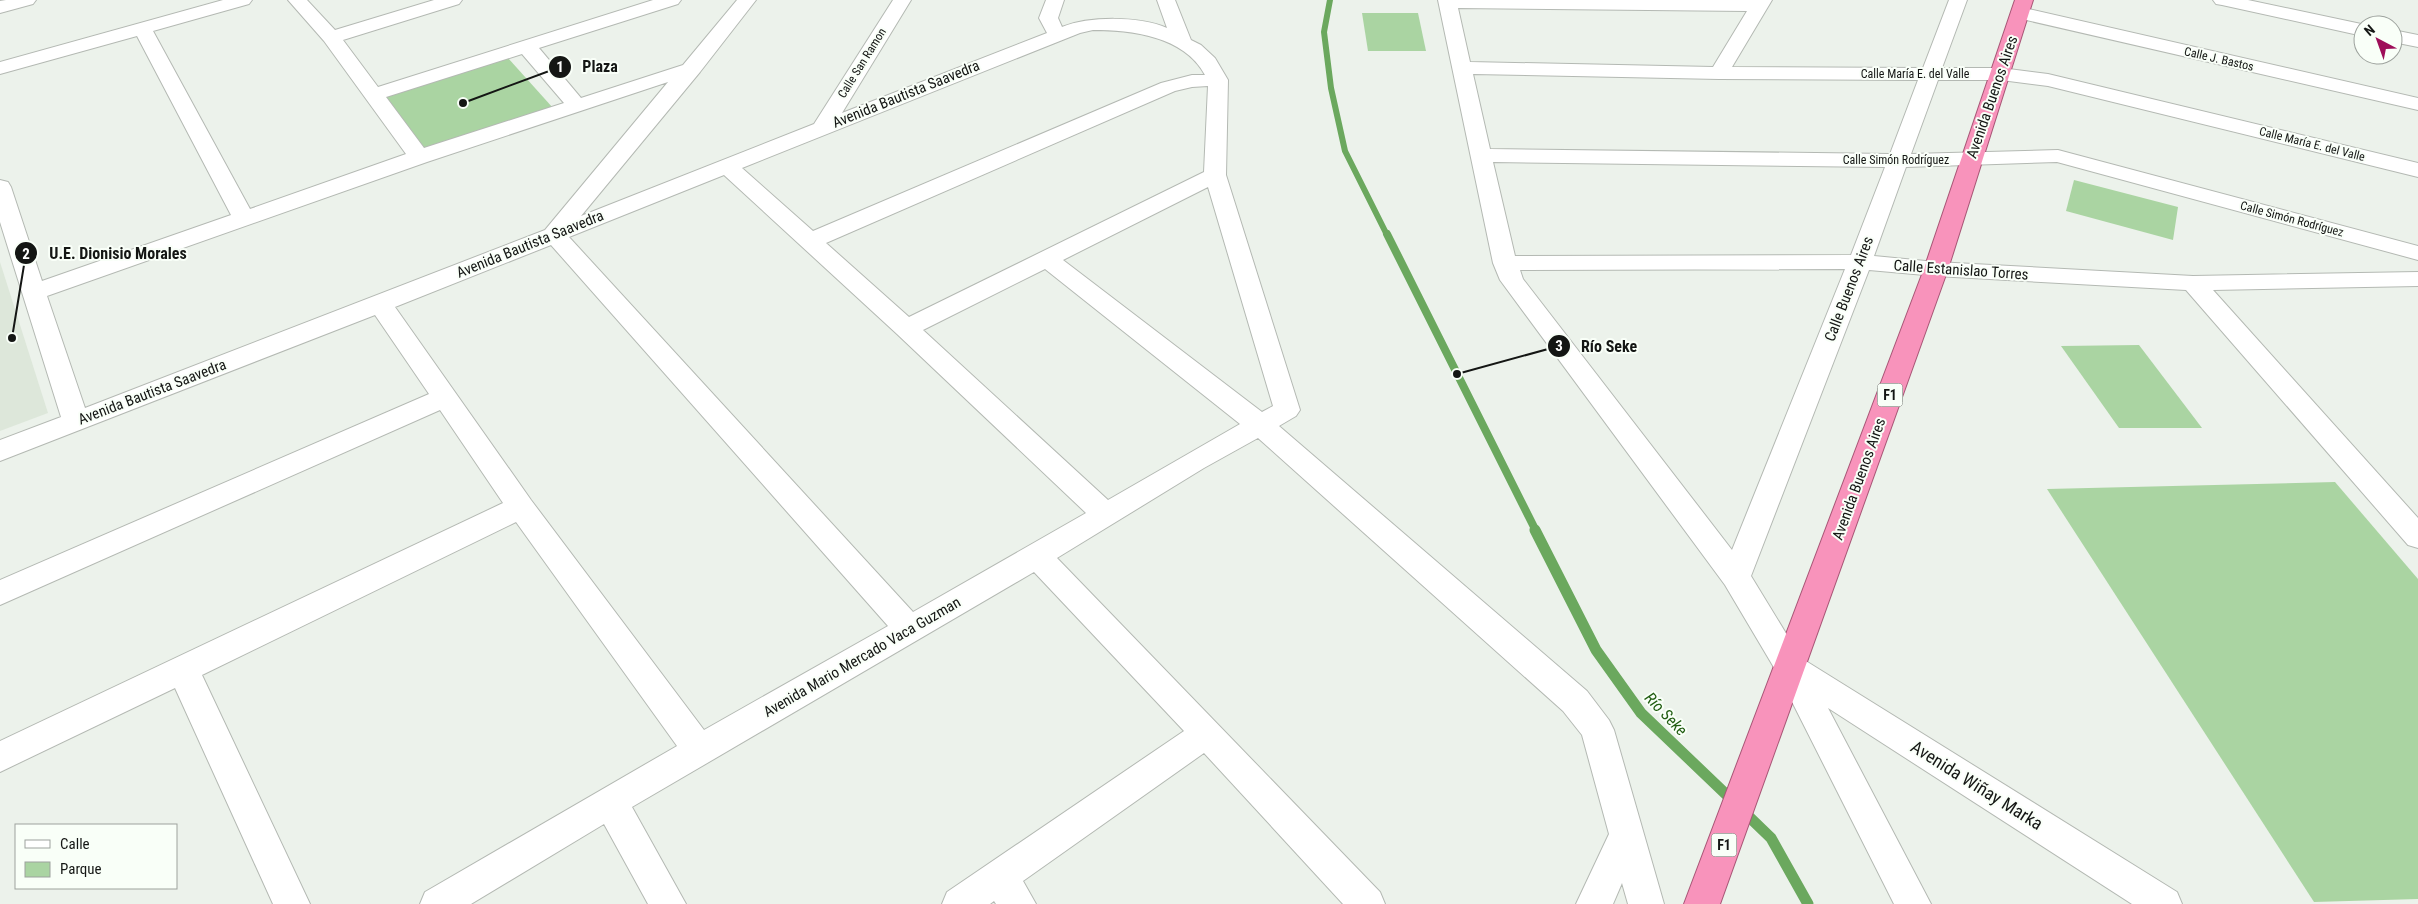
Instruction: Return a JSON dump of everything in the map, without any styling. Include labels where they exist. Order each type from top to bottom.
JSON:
[{"type":"highway","name":"Avenida Buenos Aires","points":[[1702,904],[1936,270],[1970,160],[2001,74],[2022,7]]},
{"type":"street","points":[[0,7],[27,0]]},
{"type":"street","points":[[0,68],[243,0]]},
{"type":"street","points":[[297,0],[330,37],[419,157]]},
{"type":"street","points":[[330,37],[453,0]]},
{"type":"street","points":[[372,94],[672,0]]},
{"type":"street","points":[[747,0],[554,234],[909,629]]},
{"type":"street","name":"Calle San Ramon","points":[[823,127],[902,0]]},
{"type":"street","points":[[1055,0],[1048,14],[1049,25],[1058,34]]},
{"type":"street","points":[[1166,0],[1170,15],[1182,42]]},
{"type":"street","name":"Calle Buenos Aires","points":[[1736,577],[1860,262],[1958,0]]},
{"type":"street","points":[[2222,0],[2353,28]]},
{"type":"street","points":[[1761,3],[1447,1],[1505,263],[1512,280],[1736,577],[1790,667],[1913,904]]},
{"type":"street","points":[[1718,73],[1761,3]]},
{"type":"street","name":"Calle J. Bastos","points":[[2022,7],[2418,104]]},
{"type":"street","name":"Avenida Bautista Saavedra","points":[[0,450],[380,304],[1058,34],[1093,24],[1111,24],[1155,30],[1194,49],[1208,62],[1218,80]]},
{"type":"street","points":[[143,29],[244,219]]},
{"type":"street","points":[[2403,38],[2418,41]]},
{"type":"street","points":[[526,46],[578,105]]},
{"type":"street","points":[[34,292],[419,157],[692,68]]},
{"type":"street","name":"Calle María E. del Valle","points":[[1462,68],[1718,73],[2001,74],[2048,80],[2418,170]]},
{"type":"street","points":[[810,241],[1168,87],[1192,81],[1218,80],[1215,175],[906,328]]},
{"type":"street","name":"Calle Simón Rodríguez","points":[[1480,155],[1898,161],[2058,156],[2418,253]]},
{"type":"street","points":[[727,166],[906,328],[1105,514]]},
{"type":"street","name":"Avenida Mario Mercado Vaca Guzman","points":[[438,904],[699,750],[1287,410],[1215,175]]},
{"type":"street","points":[[0,187],[76,421]]},
{"type":"street","points":[[1046,258],[1260,425],[1575,701],[1597,730],[1646,904]]},
{"type":"street","name":"Calle Estanislao Torres","points":[[1505,263],[1860,262],[1936,270],[2193,283],[2416,281]]},
{"type":"street","points":[[2193,283],[2415,531]]},
{"type":"street","points":[[380,304],[521,507],[699,750]]},
{"type":"street","points":[[0,593],[445,397]]},
{"type":"street","points":[[0,757],[521,507]]},
{"type":"street","points":[[1037,556],[1207,733],[1367,904]]},
{"type":"street","name":"Avenida Wiñay Marka","points":[[1790,667],[2164,904]]},
{"type":"street","points":[[183,669],[292,904]]},
{"type":"street","points":[[960,904],[1008,891],[1207,733]]},
{"type":"street","points":[[611,803],[668,904]]},
{"type":"street","points":[[1594,904],[1626,833]]},
{"type":"shaded area","points":[[0,262],[48,413],[0,431]]},
{"type":"green space","points":[[1362,13],[1418,13],[1426,51],[1368,51]]},
{"type":"green space","points":[[507,57],[553,108],[411,154],[375,97]]},
{"type":"green space","points":[[2074,180],[2178,207],[2173,240],[2066,211]]},
{"type":"green space","points":[[2139,345],[2202,428],[2119,428],[2061,346]]},
{"type":"green space","points":[[2335,482],[2418,579],[2418,899],[2314,902],[2047,489]]},
{"type":"waterway","name":"Río Seke","points":[[1330,0],[1324,32],[1331,88],[1345,151],[1387,235]]},
{"type":"waterway","name":"Río Seke","points":[[1387,234],[1536,531]]},
{"type":"waterway","name":"Río Seke","points":[[1535,530],[1596,650],[1641,713],[1733,801]]},
{"type":"waterway","name":"Río Seke","points":[[1742,810],[1771,838],[1808,904]]},
{"type":"place","name":"Plaza","points":[[463,103]]},
{"type":"place","name":"U.E. Dionisio Morales","points":[[12,338]]},
{"type":"place","name":"Río Seke","points":[[1457,374]]}]
